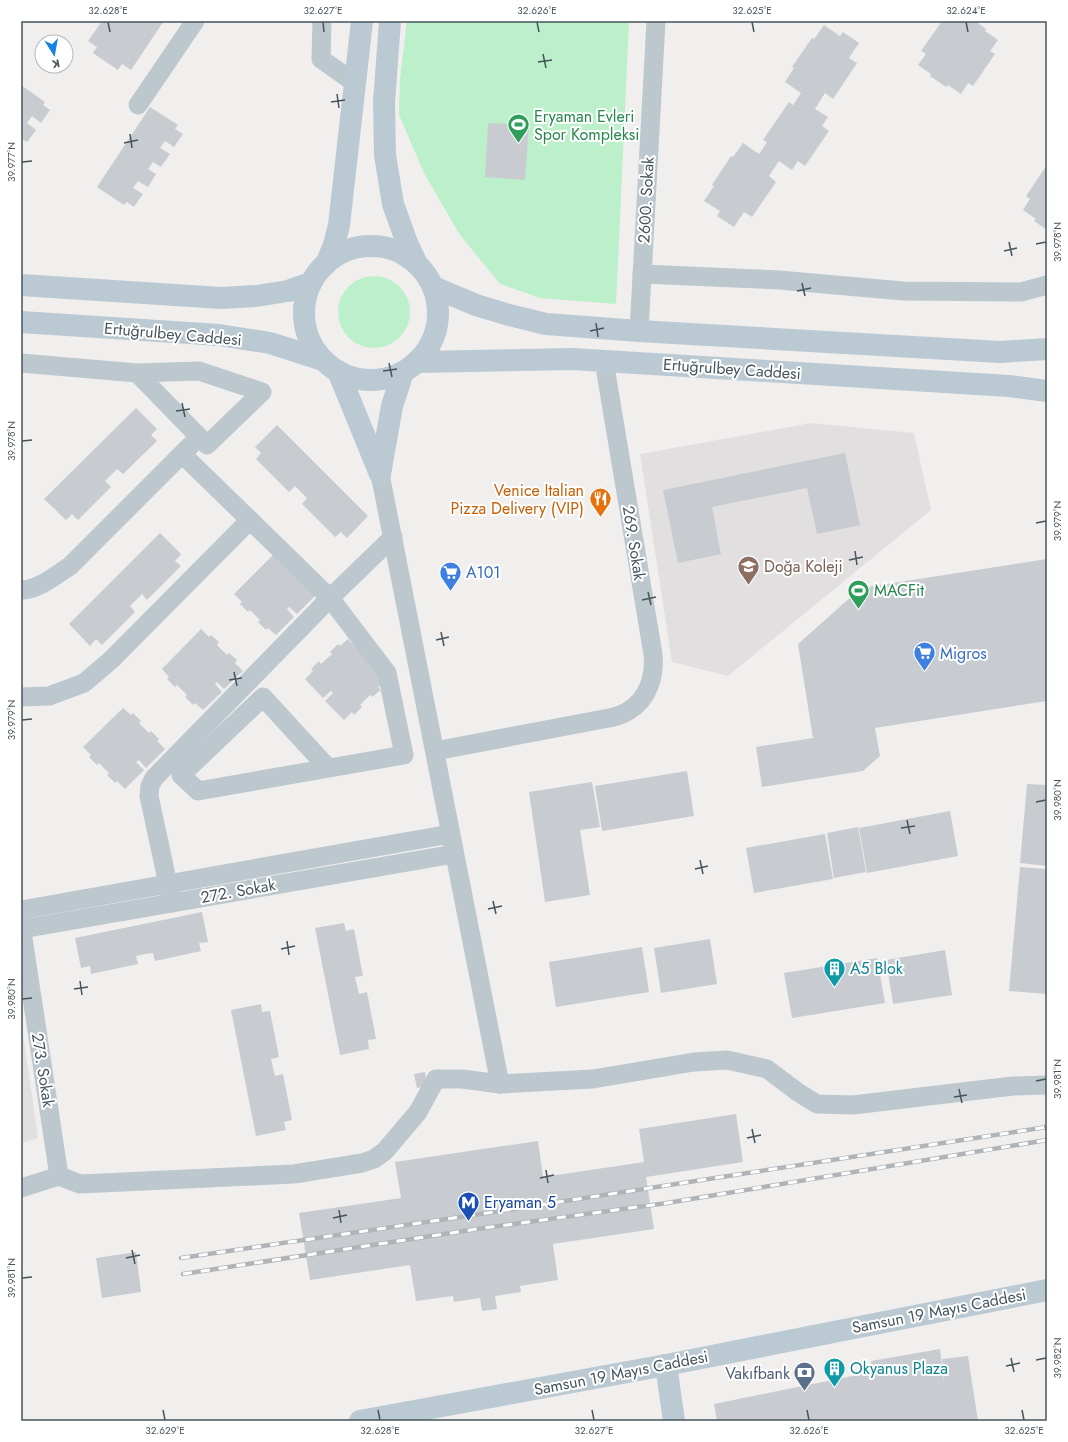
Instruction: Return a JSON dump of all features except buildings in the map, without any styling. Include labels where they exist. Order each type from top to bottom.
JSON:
[{"type":"main road","points":[[326,264],[334,245],[339,226],[362,21]]},
{"type":"main road","points":[[330,365],[355,378],[373,380],[390,377],[410,367],[421,358],[432,342],[438,324],[438,305],[434,287],[416,262],[407,242],[393,204],[385,155],[384,102],[390,21]]},
{"type":"main road","points":[[380,474],[330,365],[311,343],[305,323],[305,302],[311,282],[318,272],[326,264],[342,253],[361,247],[380,246],[399,252],[416,262]]},
{"type":"main road","points":[[21,285],[221,298],[256,296],[288,291],[311,282]]},
{"type":"main road","name":"Ertuğrulbey Caddesi","points":[[434,287],[476,305],[546,324],[639,331],[1000,352],[1047,349]]},
{"type":"main road","name":"Ertuğrulbey Caddesi","points":[[21,322],[219,335],[270,343],[330,365]]},
{"type":"main road","name":"Ertuğrulbey Caddesi","points":[[410,367],[572,359],[1009,386],[1047,391]]},
{"type":"main road","points":[[380,474],[392,406],[410,367]]},
{"type":"main road","name":"Samsun 19 Mayıs Caddesi","points":[[360,1421],[666,1365],[1047,1290]]},
{"type":"main road","points":[[666,1365],[674,1421]]},
{"type":"street","points":[[138,105],[196,21]]},
{"type":"street","points":[[322,21],[321,59],[355,83]]},
{"type":"street","name":"2600. Sokak","points":[[639,331],[656,21]]},
{"type":"street","points":[[642,274],[780,280],[903,291],[1021,292],[1047,285]]},
{"type":"street","name":"269. Sokak","points":[[435,751],[614,717],[629,711],[638,703],[642,699],[652,681],[654,666],[653,654],[604,361]]},
{"type":"street","points":[[21,363],[137,373],[199,371],[262,392],[207,445],[137,373]]},
{"type":"street","points":[[21,590],[28,590],[49,580],[70,566],[199,437]]},
{"type":"street","points":[[182,454],[330,598],[387,673],[404,755],[198,791],[181,775],[263,697],[328,768]]},
{"type":"street","points":[[380,474],[500,1084]]},
{"type":"street","points":[[21,697],[49,696],[84,683],[110,660],[250,520]]},
{"type":"street","points":[[172,903],[149,796],[150,786],[154,778],[330,598],[393,537]]},
{"type":"street","name":"272. Sokak","points":[[21,910],[450,834]]},
{"type":"street","name":"272. Sokak","points":[[21,927],[172,903],[454,854]]},
{"type":"street","name":"273. Sokak","points":[[21,927],[59,1176]]},
{"type":"street","points":[[21,1188],[59,1176],[80,1184],[294,1174],[362,1163],[374,1159],[385,1151],[418,1112],[436,1079],[462,1079],[500,1084],[593,1079],[694,1062],[727,1060],[766,1069],[817,1104],[853,1106],[1013,1086],[1047,1085]]},
{"type":"shaded area","name":"Doğa Koleji","points":[[811,423],[914,433],[931,510],[728,676],[672,662],[640,454]]},
{"type":"shaded area","points":[[21,1027],[38,1138],[21,1143]]},
{"type":"green space","name":"Eryaman Evleri Spor Kompleksi","points":[[407,21],[629,21],[616,304],[540,298],[500,284],[460,235],[425,175],[399,115],[400,79]]},
{"type":"green space","points":[[374,276],[394,282],[404,292],[410,312],[404,332],[394,342],[374,348],[354,342],[344,332],[338,312],[344,292],[354,282]]},
{"type":"railway","points":[[181,1258],[474,1215],[1047,1127]]},
{"type":"railway","points":[[183,1274],[477,1229],[667,1203],[1047,1140]]},
{"type":"place","name":"Eryaman Evleri Spor Kompleksi","points":[[518,144]]},
{"type":"place","name":"Venice Italian Pizza Delivery (VIP)","points":[[600,518]]},
{"type":"place","name":"Doğa Koleji","points":[[749,586]]},
{"type":"place","name":"A101","points":[[451,592]]},
{"type":"place","name":"MACFit","points":[[858,610]]},
{"type":"place","name":"Migros","points":[[925,672]]},
{"type":"place","name":"A5 Blok","points":[[834,988]]},
{"type":"place","name":"Eryaman 5","points":[[469,1222]]},
{"type":"place","name":"Okyanus Plaza","points":[[835,1388]]},
{"type":"place","name":"Vakıfbank","points":[[805,1392]]}]
